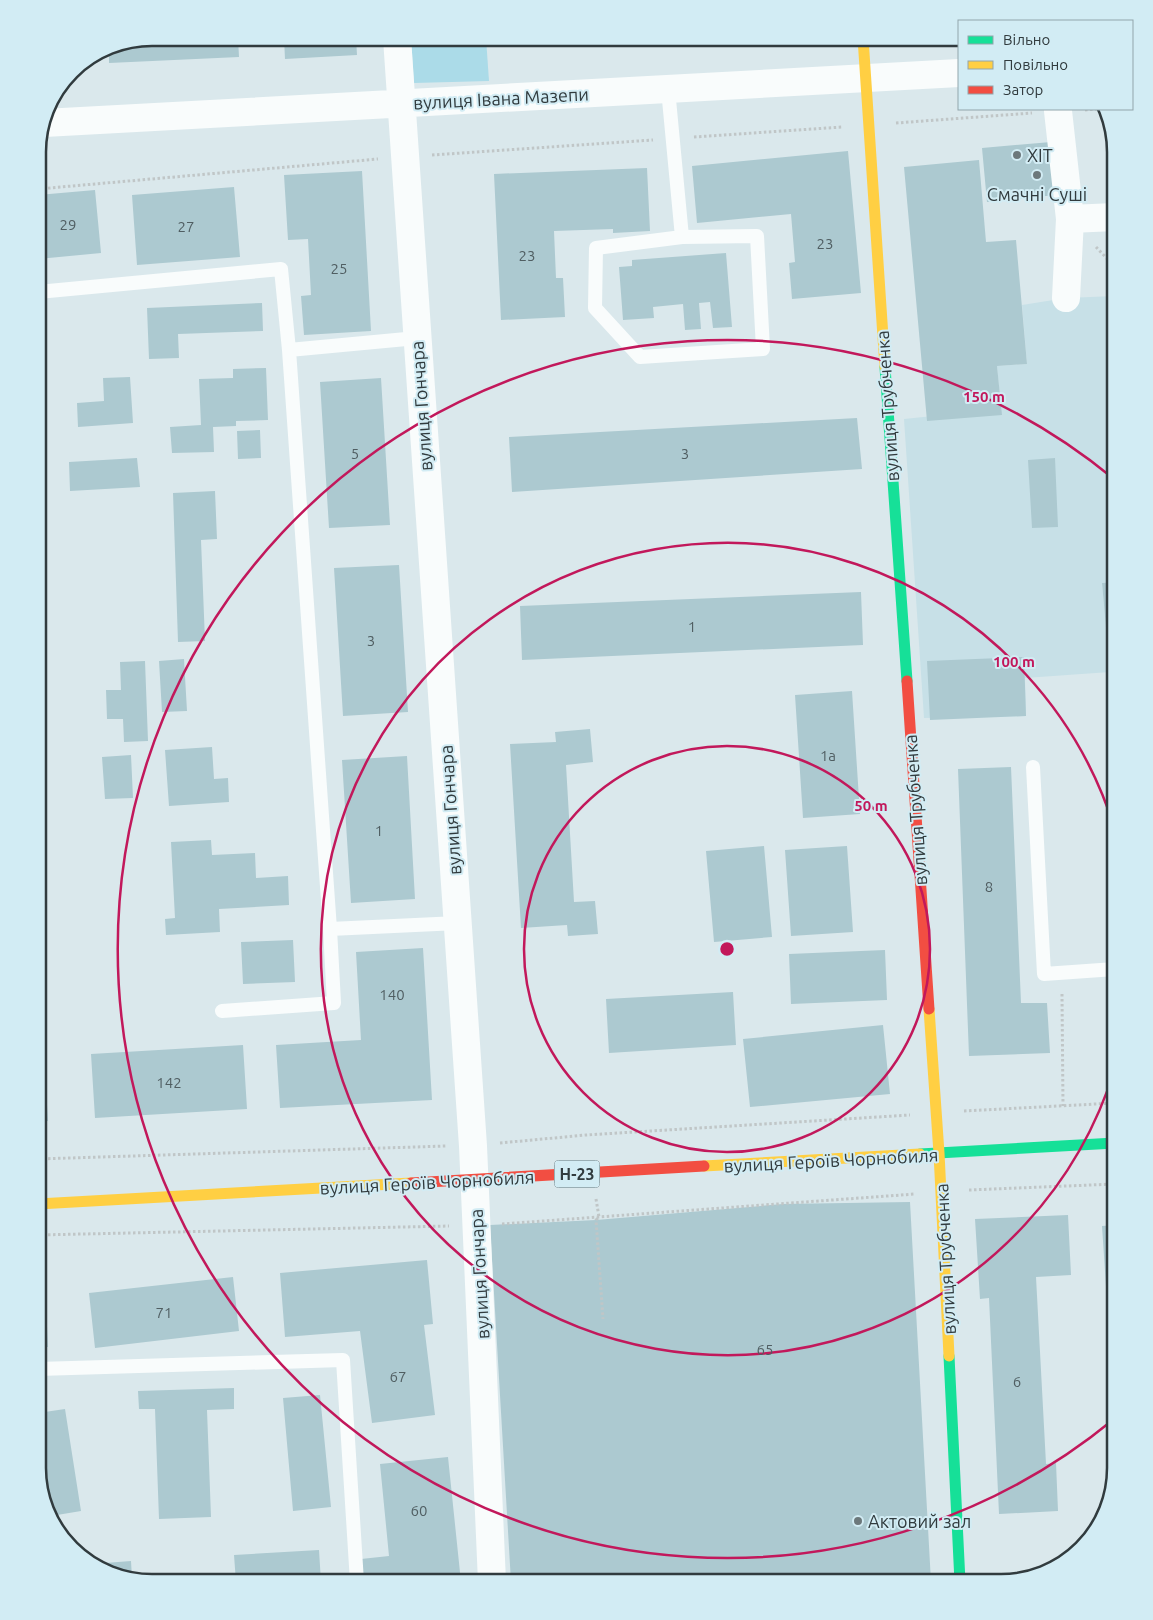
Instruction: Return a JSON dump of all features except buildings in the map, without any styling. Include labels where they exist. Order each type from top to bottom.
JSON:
[{"type":"street","name":"вулиця Гончара","points":[[397,46],[406,157],[473,1146],[492,1574]]},
{"type":"street","name":"вулиця Трубченка","points":[[863,46],[942,1192],[960,1574]]},
{"type":"street","name":"вулиця Івана Мазепи","points":[[51,123],[958,73]]},
{"type":"street","points":[[1058,112],[1070,220],[1066,298]]},
{"type":"street","points":[[1070,220],[1107,218]]},
{"type":"street","name":"вулиця Героїв Чорнобиля","points":[[46,1204],[1107,1144]]},
{"type":"lane","points":[[668,89],[682,237]]},
{"type":"lane","points":[[757,236],[763,349],[640,357],[595,308],[596,248],[682,237],[757,236]]},
{"type":"lane","points":[[46,291],[281,269],[289,350],[334,1003],[222,1011]]},
{"type":"lane","points":[[289,350],[417,338]]},
{"type":"lane","points":[[1033,767],[1044,974],[1107,970]]},
{"type":"lane","points":[[330,929],[458,923]]},
{"type":"lane","points":[[46,1369],[342,1360],[356,1574]]},
{"type":"path","points":[[691,137],[1085,110]]},
{"type":"path","points":[[46,188],[406,157],[661,139]]},
{"type":"path","points":[[1061,973],[1063,1106]]},
{"type":"path","points":[[46,1159],[473,1146],[586,1135],[1107,1104]]},
{"type":"path","points":[[591,1174],[599,1217],[596,1220],[603,1319]]},
{"type":"path","points":[[46,1235],[477,1225],[942,1192],[1107,1184]]},
{"type":"shaded area","points":[[412,46],[487,46],[489,81],[414,83]]},
{"type":"shaded area","points":[[1107,296],[1107,583],[1102,583],[1107,639],[1107,672],[1025,678],[1026,716],[924,718],[904,419],[1001,409],[997,366],[1027,364],[1022,305],[1066,298]]},
{"type":"traffic: fast","points":[[885,367],[907,681]]},
{"type":"traffic: fast","points":[[920,1154],[1107,1143]]},
{"type":"traffic: fast","points":[[949,1356],[960,1574]]},
{"type":"traffic: slow","points":[[864,46],[885,367]]},
{"type":"traffic: slow","points":[[929,1009],[939,1153],[949,1356]]},
{"type":"traffic: slow","points":[[704,1166],[920,1154]]},
{"type":"traffic: slow","points":[[46,1204],[411,1183]]},
{"type":"traffic: jam","points":[[907,681],[929,1009]]},
{"type":"traffic: jam","points":[[411,1183],[704,1166]]},
{"type":"place","name":"ХІТ","points":[[1017,155]]},
{"type":"place","name":"Смачні Суші","points":[[1037,175]]},
{"type":"place","name":"Актовий зал","points":[[858,1521]]}]
